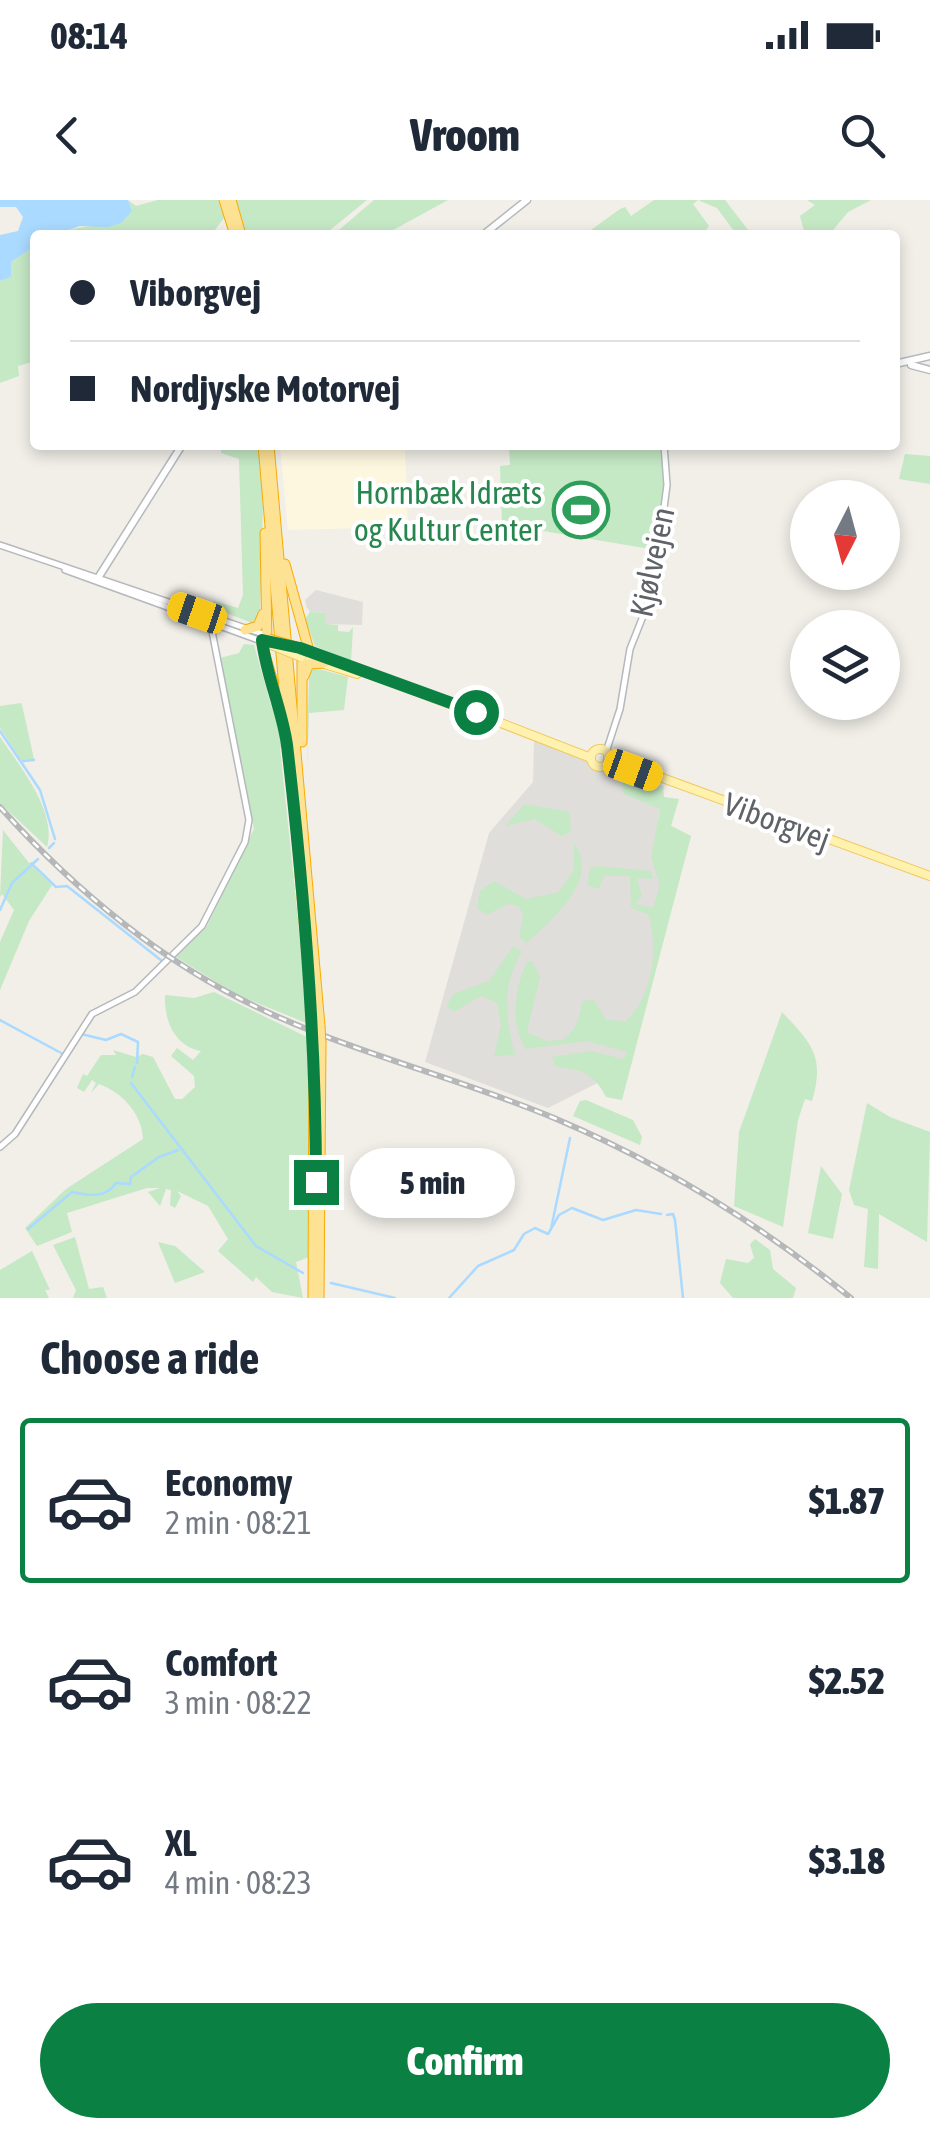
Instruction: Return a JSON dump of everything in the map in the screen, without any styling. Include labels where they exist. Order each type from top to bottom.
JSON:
[{"type":"highway","points":[[228,200],[237,230]]},
{"type":"highway","points":[[266,450],[267,639],[282,715],[299,850]]},
{"type":"highway","points":[[266,450],[317,1025]]},
{"type":"highway","points":[[266,450],[308,870]]},
{"type":"highway","points":[[267,450],[302,653],[318,1042],[316,1298]]},
{"type":"highway","points":[[245,630],[261,622],[265,591]]},
{"type":"highway","points":[[267,639],[302,653]]},
{"type":"highway","points":[[302,683],[308,666],[324,663]]},
{"type":"main road","points":[[489,230],[527,200]]},
{"type":"main road","points":[[900,364],[917,363],[930,356]]},
{"type":"main road","points":[[917,363],[922,371],[930,370]]},
{"type":"main road","points":[[96,580],[179,450]]},
{"type":"main road","name":"Viborgvej","points":[[302,653],[930,876]]},
{"type":"main road","name":"Viborgvej","points":[[302,653],[390,684]]},
{"type":"street","name":"Kjølvejen","points":[[601,756],[611,736],[630,649],[653,591],[667,485],[664,450]]},
{"type":"street","points":[[0,546],[267,639]]},
{"type":"street","points":[[96,580],[129,588],[267,639]]},
{"type":"street","points":[[0,1147],[16,1134],[92,1014],[135,992],[202,926],[245,842],[248,820],[210,622]]},
{"type":"shaded area","points":[[280,450],[405,450],[408,527],[288,530]]},
{"type":"shaded area","points":[[316,590],[363,602],[362,625],[324,624],[325,613],[310,612],[306,606],[305,600]]},
{"type":"shaded area","points":[[534,740],[664,786],[658,819],[691,836],[627,1068],[548,1108],[425,1062],[489,833],[533,782]]},
{"type":"green space","points":[[128,200],[136,206],[158,200],[218,200],[224,218],[215,230],[69,230],[102,225],[132,211]]},
{"type":"green space","points":[[235,200],[367,200],[330,230],[244,230]]},
{"type":"green space","points":[[374,200],[448,200],[393,230],[339,230]]},
{"type":"green space","points":[[654,200],[698,200],[693,204],[709,226],[706,230],[591,230],[625,207],[631,216]]},
{"type":"green space","points":[[698,200],[725,200],[748,230],[733,230],[717,208]]},
{"type":"green space","points":[[807,200],[871,200],[848,212],[833,230],[804,230],[800,216],[815,205]]},
{"type":"green space","points":[[30,249],[30,362],[18,366],[19,376],[0,383],[0,281],[11,277],[11,262]]},
{"type":"green space","points":[[258,450],[263,503],[260,613],[252,623],[211,607],[214,601],[238,608],[243,595],[239,459],[221,453]]},
{"type":"green space","name":"Hornbæk Idræts og Kultur Center","points":[[509,450],[662,450],[665,479],[656,550],[502,524],[500,466],[510,465]]},
{"type":"green space","points":[[905,454],[930,456],[930,484],[899,479]]},
{"type":"green space","points":[[310,612],[325,613],[325,624],[338,625],[338,631],[349,632],[353,627],[351,662],[315,646],[305,619]]},
{"type":"green space","points":[[244,644],[254,645],[272,709],[267,673],[284,747],[280,748],[309,1024],[237,995],[176,957],[207,926],[254,829],[220,658],[239,653]]},
{"type":"green space","points":[[315,668],[348,677],[344,710],[309,713],[307,770],[309,672]]},
{"type":"green space","points":[[21,703],[34,759],[21,760],[0,728],[0,706]]},
{"type":"green space","points":[[0,737],[42,805],[49,833],[47,847],[0,803]]},
{"type":"green space","points":[[620,774],[663,788],[664,797],[679,799],[671,826],[691,836],[622,1100],[606,1097],[597,1082],[586,1074],[556,1067],[552,1057],[591,1051],[623,1059],[627,1052],[587,1041],[526,1049],[516,1017],[519,983],[527,962],[532,961],[540,977],[527,1032],[547,1041],[563,1040],[572,1032],[582,1001],[594,1000],[606,1020],[626,1021],[648,985],[653,956],[651,927],[648,914],[631,908],[630,876],[604,876],[599,889],[587,885],[590,868],[597,866],[651,871],[653,879],[637,878],[642,896],[635,904],[653,908],[660,885],[651,857],[660,809],[624,794]]},
{"type":"green space","points":[[524,804],[570,812],[571,832],[561,836],[535,819],[506,826]]},
{"type":"green space","points":[[3,830],[29,863],[34,861],[17,878],[32,866],[52,885],[29,921],[0,990],[0,942],[14,910],[2,894],[0,897]]},
{"type":"green space","points":[[574,843],[581,857],[577,885],[560,911],[527,943],[519,937],[523,914],[518,906],[508,904],[487,915],[477,908],[480,891],[494,881],[526,899],[559,892],[574,870]]},
{"type":"green space","points":[[513,947],[522,951],[511,977],[507,1002],[515,1055],[494,1056],[501,1025],[497,1003],[481,996],[454,1012],[447,1006],[453,994],[489,981]]},
{"type":"green space","points":[[214,992],[309,1038],[309,1257],[296,1262],[303,1298],[272,1292],[256,1277],[253,1282],[218,1251],[228,1239],[208,1206],[177,1191],[181,1196],[175,1208],[170,1205],[171,1190],[166,1189],[160,1206],[148,1192],[160,1188],[147,1188],[67,1213],[72,1232],[37,1246],[25,1228],[66,1189],[143,1139],[135,1113],[115,1092],[99,1084],[91,1093],[96,1083],[92,1080],[84,1092],[77,1088],[83,1074],[87,1076],[101,1055],[116,1055],[113,1050],[136,1057],[143,1054],[153,1057],[175,1099],[182,1099],[195,1087],[194,1076],[171,1056],[177,1048],[193,1060],[201,1051],[177,1038],[166,1014],[165,995],[194,998]]},
{"type":"green space","points":[[782,1012],[808,1042],[817,1073],[812,1101],[805,1099],[798,1120],[783,1227],[734,1206],[739,1132]]},
{"type":"green space","points":[[580,1101],[633,1120],[642,1137],[640,1145],[573,1116]]},
{"type":"green space","points":[[867,1103],[890,1117],[930,1132],[927,1242],[879,1214],[878,1269],[864,1267],[868,1209],[854,1205],[849,1190]]},
{"type":"green space","points":[[821,1166],[842,1194],[833,1239],[808,1233]]},
{"type":"green space","points":[[75,1237],[89,1289],[103,1287],[107,1298],[73,1298],[76,1290],[53,1245]]},
{"type":"green space","points":[[755,1239],[770,1250],[773,1269],[796,1288],[793,1298],[733,1298],[720,1283],[726,1259],[748,1263],[754,1258],[750,1244]]},
{"type":"green space","points":[[158,1242],[175,1246],[205,1272],[175,1283]]},
{"type":"green space","points":[[32,1251],[50,1290],[45,1290],[49,1298],[0,1298],[0,1270]]},
{"type":"water","points":[[0,200],[128,200],[132,211],[121,223],[108,227],[30,230],[30,249],[11,262],[11,277],[0,281],[0,235],[18,231],[23,217],[16,207],[0,207]]},
{"type":"waterway","points":[[0,731],[40,790],[55,839]]},
{"type":"waterway","points":[[23,761],[34,760]]},
{"type":"waterway","points":[[49,848],[54,843]]},
{"type":"waterway","points":[[0,910],[12,883],[38,859]]},
{"type":"waterway","points":[[32,864],[56,887],[67,886],[162,961]]},
{"type":"waterway","points":[[0,1020],[63,1054]]},
{"type":"waterway","points":[[81,1034],[106,1040],[121,1034],[138,1042],[137,1063]]},
{"type":"waterway","points":[[132,1077],[135,1067]]},
{"type":"waterway","points":[[131,1083],[256,1246],[303,1273]]},
{"type":"waterway","points":[[551,1229],[570,1138]]},
{"type":"waterway","points":[[28,1229],[72,1192],[97,1195],[116,1183],[130,1184],[131,1177],[159,1157],[178,1150]]},
{"type":"waterway","points":[[449,1298],[478,1266],[514,1250],[524,1234],[535,1228],[548,1234],[559,1215],[572,1208],[603,1220],[636,1210],[661,1214]]},
{"type":"waterway","points":[[667,1215],[673,1214],[675,1220],[683,1298]]},
{"type":"waterway","points":[[331,1283],[395,1298]]},
{"type":"railway","points":[[0,807],[94,899],[199,976],[276,1016],[520,1104],[633,1155],[745,1220],[851,1298]]},
{"type":"place","name":"Hornbæk Idræts og Kultur Center","points":[[581,510]]},
{"type":"route","points":[[316,1182],[313,1024],[299,850],[282,715],[262,640],[300,648],[390,684],[476,712]]}]
